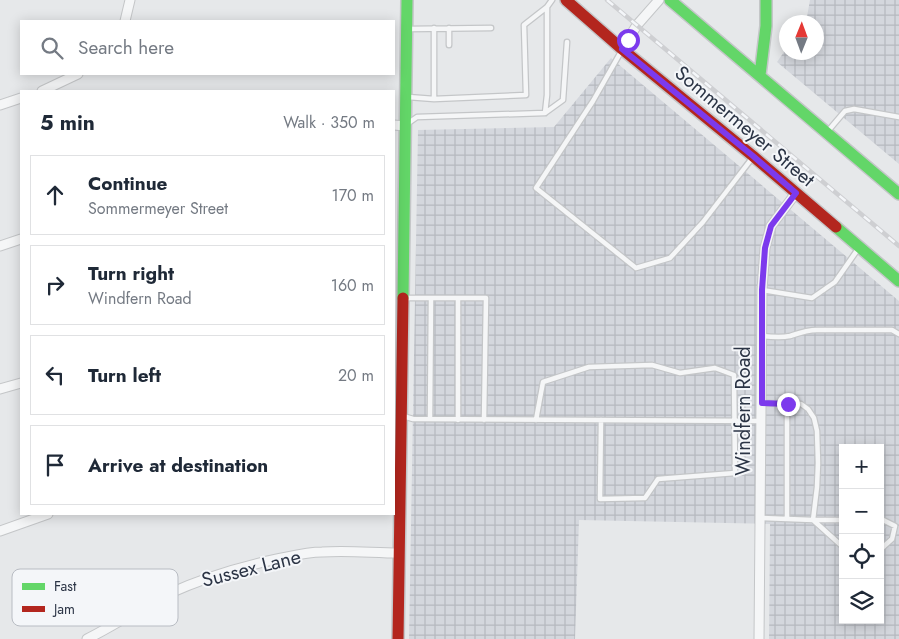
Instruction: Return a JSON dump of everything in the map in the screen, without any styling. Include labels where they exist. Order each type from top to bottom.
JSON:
[{"type":"street","points":[[126,20],[130,0]]},
{"type":"street","points":[[398,639],[397,414],[402,298],[398,267],[399,125],[406,97],[407,0]]},
{"type":"street","name":"Sommermeyer Street","points":[[566,0],[899,281]]},
{"type":"street","points":[[622,49],[637,25],[658,0]]},
{"type":"street","points":[[670,0],[899,194]]},
{"type":"street","points":[[760,75],[766,26],[766,0]]},
{"type":"street","points":[[44,90],[76,75]]},
{"type":"street","points":[[0,105],[20,98]]},
{"type":"street","name":"Windfern Road","points":[[759,639],[762,290],[765,248],[771,226],[796,193]]},
{"type":"street","points":[[0,246],[20,239]]},
{"type":"street","points":[[0,389],[20,383]]},
{"type":"street","points":[[0,531],[45,515]]},
{"type":"street","name":"Sussex Lane","points":[[178,590],[229,570],[296,555],[322,552],[399,553]]},
{"type":"street","name":"Sussex Lane","points":[[88,639],[110,626]]},
{"type":"lane","points":[[406,97],[434,99],[526,95],[524,25],[547,7],[552,0]]},
{"type":"lane","points":[[545,113],[547,95],[547,7]]},
{"type":"lane","points":[[434,28],[434,99]]},
{"type":"lane","points":[[448,28],[449,45]]},
{"type":"lane","points":[[406,29],[491,28]]},
{"type":"lane","points":[[399,125],[416,117],[545,113],[564,100],[567,42]]},
{"type":"lane","points":[[622,49],[593,101],[536,188],[636,268],[670,258],[704,222],[753,156]]},
{"type":"lane","points":[[827,132],[845,111],[854,109],[899,117]]},
{"type":"lane","points":[[762,290],[812,298],[835,282],[859,248]]},
{"type":"lane","points":[[402,298],[486,298],[484,420]]},
{"type":"lane","points":[[430,419],[431,298]]},
{"type":"lane","points":[[458,298],[458,420]]},
{"type":"lane","points":[[762,336],[789,336],[807,330],[892,330],[899,334]]},
{"type":"lane","points":[[536,420],[543,382],[589,367],[652,365],[680,373],[715,368],[734,375],[735,473],[658,479],[645,498],[600,499],[601,420]]},
{"type":"lane","points":[[762,403],[801,404],[808,409],[814,418],[817,431],[818,463],[813,520]]},
{"type":"lane","points":[[788,404],[788,519]]},
{"type":"lane","points":[[397,414],[413,419],[458,420],[761,421]]},
{"type":"lane","points":[[761,518],[839,520]]},
{"type":"lane","points":[[813,520],[839,543]]},
{"type":"lane","points":[[884,520],[895,526],[892,539],[884,546]]},
{"type":"shaded area","points":[[810,0],[899,0],[899,164],[777,62],[779,59],[824,60],[824,15],[807,15]]},
{"type":"shaded area","points":[[611,58],[899,301],[899,639],[769,639],[770,524],[579,520],[575,639],[409,639],[418,130],[554,127]]},
{"type":"railway","points":[[607,0],[899,246]]},
{"type":"traffic: fast","points":[[403,298],[407,0]]},
{"type":"traffic: fast","points":[[670,0],[899,194]]},
{"type":"traffic: fast","points":[[760,75],[766,26],[766,0]]},
{"type":"traffic: fast","points":[[836,227],[899,281]]},
{"type":"traffic: jam","points":[[566,0],[836,227]]},
{"type":"traffic: jam","points":[[398,639],[403,298]]},
{"type":"route","points":[[628,40],[622,49],[796,193],[771,226],[765,248],[762,290],[762,403],[788,404]]}]
